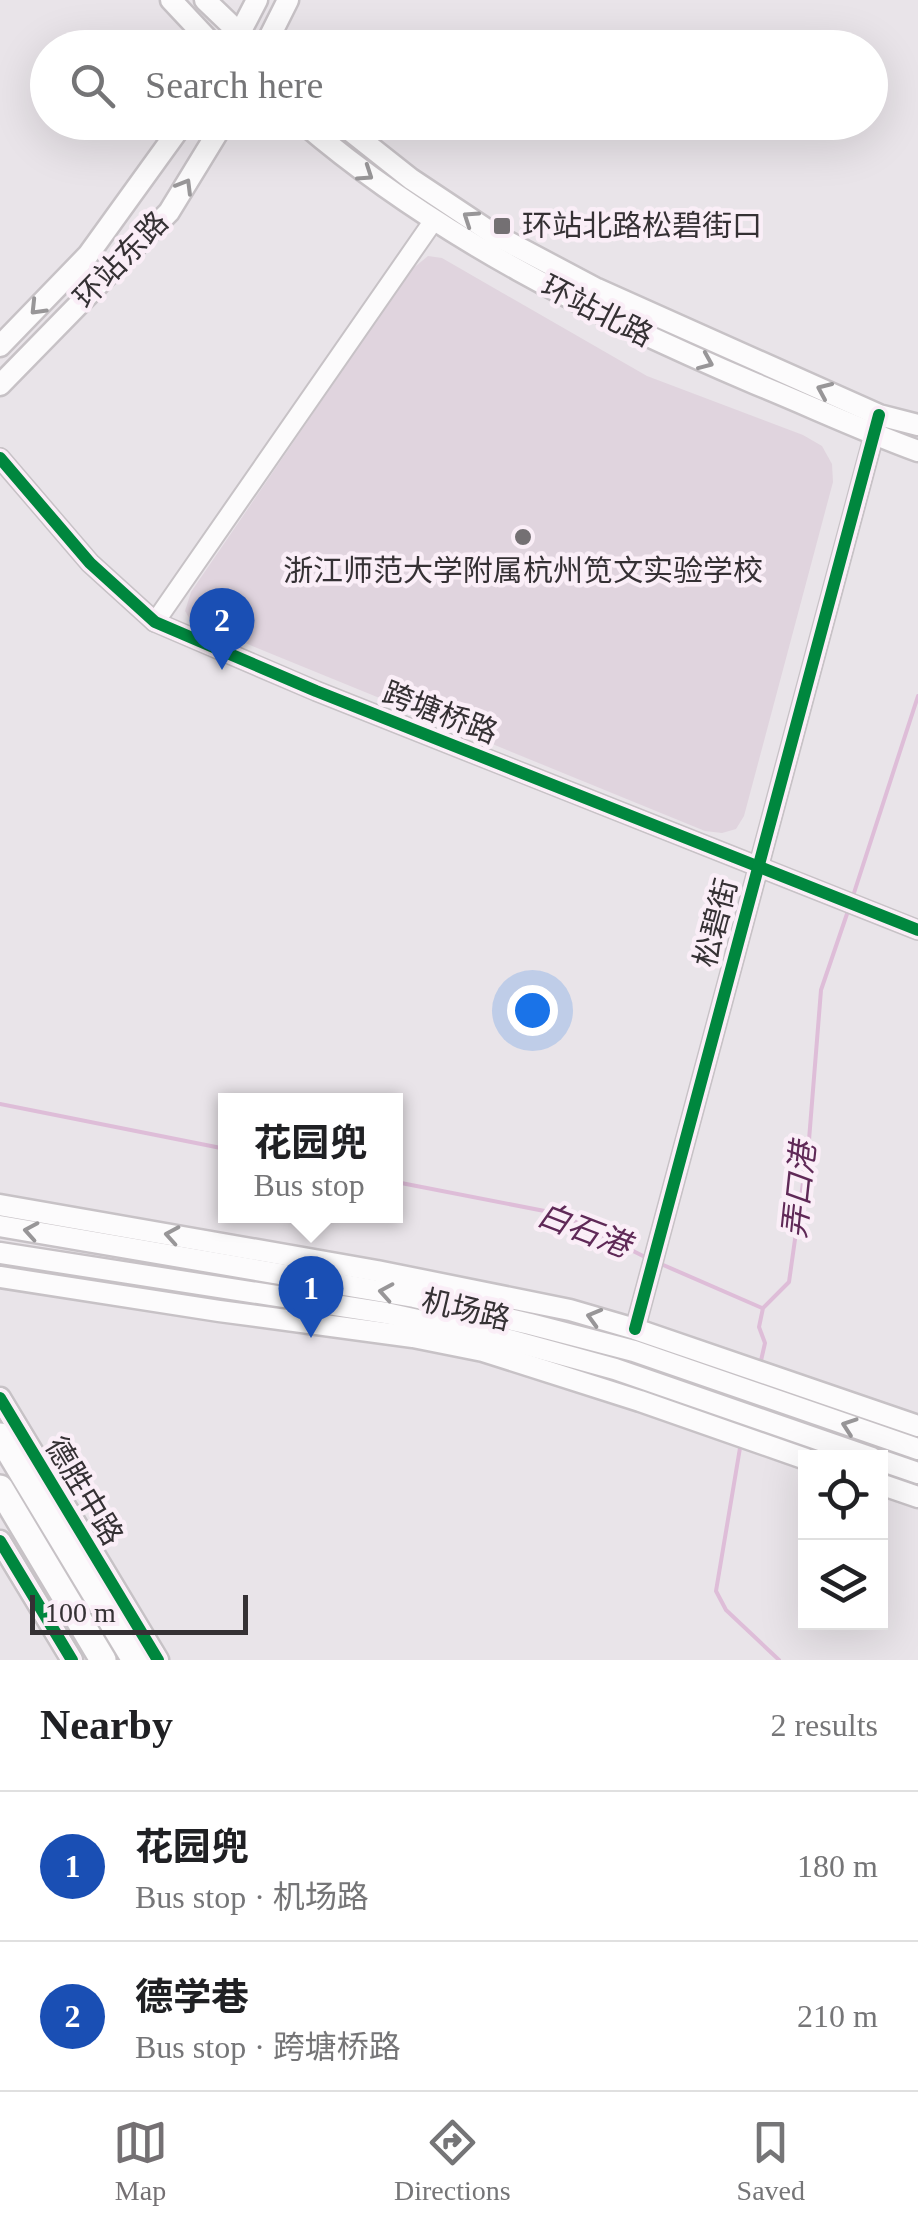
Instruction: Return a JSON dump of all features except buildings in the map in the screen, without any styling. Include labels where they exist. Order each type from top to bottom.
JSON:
[{"type":"highway","points":[[0,1436],[134,1660]]},
{"type":"highway","points":[[0,1488],[103,1660]]},
{"type":"main road","points":[[171,0],[199,30]]},
{"type":"main road","points":[[205,0],[231,30]]},
{"type":"main road","points":[[247,30],[257,0]]},
{"type":"main road","points":[[273,30],[288,0]]},
{"type":"main road","name":"环站东路","points":[[0,346],[88,255],[171,140]]},
{"type":"main road","name":"环站东路","points":[[0,385],[170,212],[213,140]]},
{"type":"main road","name":"环站北路","points":[[323,140],[434,220],[636,333],[876,424],[917,425]]},
{"type":"main road","name":"环站北路","points":[[362,140],[411,179],[512,244],[876,424],[916,450]]},
{"type":"main road","name":"机场路","points":[[0,1206],[235,1256],[634,1351],[918,1449]]},
{"type":"main road","name":"机场路","points":[[0,1226],[235,1256],[531,1302],[634,1328],[918,1426]]},
{"type":"main road","name":"机场路","points":[[0,1253],[386,1313],[509,1340],[615,1369],[646,1392],[702,1422],[798,1455]]},
{"type":"main road","points":[[98,1270],[128,1296]]},
{"type":"main road","name":"机场路","points":[[3,1278],[430,1340],[646,1392],[710,1401],[848,1450]]},
{"type":"main road","name":"德胜中路","points":[[0,1398],[158,1660]]},
{"type":"main road","points":[[888,1463],[918,1473]]},
{"type":"main road","points":[[888,1487],[918,1498]]},
{"type":"main road","points":[[0,1541],[72,1660]]},
{"type":"street","points":[[155,622],[434,220]]},
{"type":"street","name":"松碧街","points":[[634,1328],[876,424]]},
{"type":"street","name":"跨塘桥路","points":[[0,458],[90,563],[155,622],[316,692],[918,930]]},
{"type":"shaded area","name":"浙江师范大学附属杭州笕文实验学校","points":[[428,256],[442,258],[647,376],[803,435],[822,446],[832,464],[833,482],[744,816],[736,829],[722,833],[705,831],[191,621],[185,611],[191,592],[411,270]]},
{"type":"waterway","name":"弄口港","points":[[852,899],[918,696]]},
{"type":"waterway","name":"弄口港","points":[[760,1365],[765,1343],[759,1327],[763,1308],[789,1282],[809,1140],[821,990],[849,908]]},
{"type":"waterway","name":"白石港","points":[[0,1104],[218,1147]]},
{"type":"waterway","name":"白石港","points":[[403,1183],[560,1214],[647,1258]]},
{"type":"waterway","name":"白石港","points":[[661,1264],[762,1308]]},
{"type":"waterway","name":"弄口港","points":[[741,1442],[716,1591],[726,1610],[779,1660]]},
{"type":"cycle path","points":[[635,1329],[879,415]]},
{"type":"cycle path","points":[[0,458],[90,563],[155,622],[316,691],[918,930]]},
{"type":"cycle path","points":[[0,1398],[158,1660]]},
{"type":"cycle path","points":[[0,1541],[72,1660]]},
{"type":"place","name":"环站北路松碧街口","points":[[502,226]]},
{"type":"place","name":"浙江师范大学附属杭州笕文实验学校","points":[[523,537]]},
{"type":"place","name":"德学巷","points":[[222,670]]},
{"type":"place","name":"花园兜","points":[[311,1338]]}]
